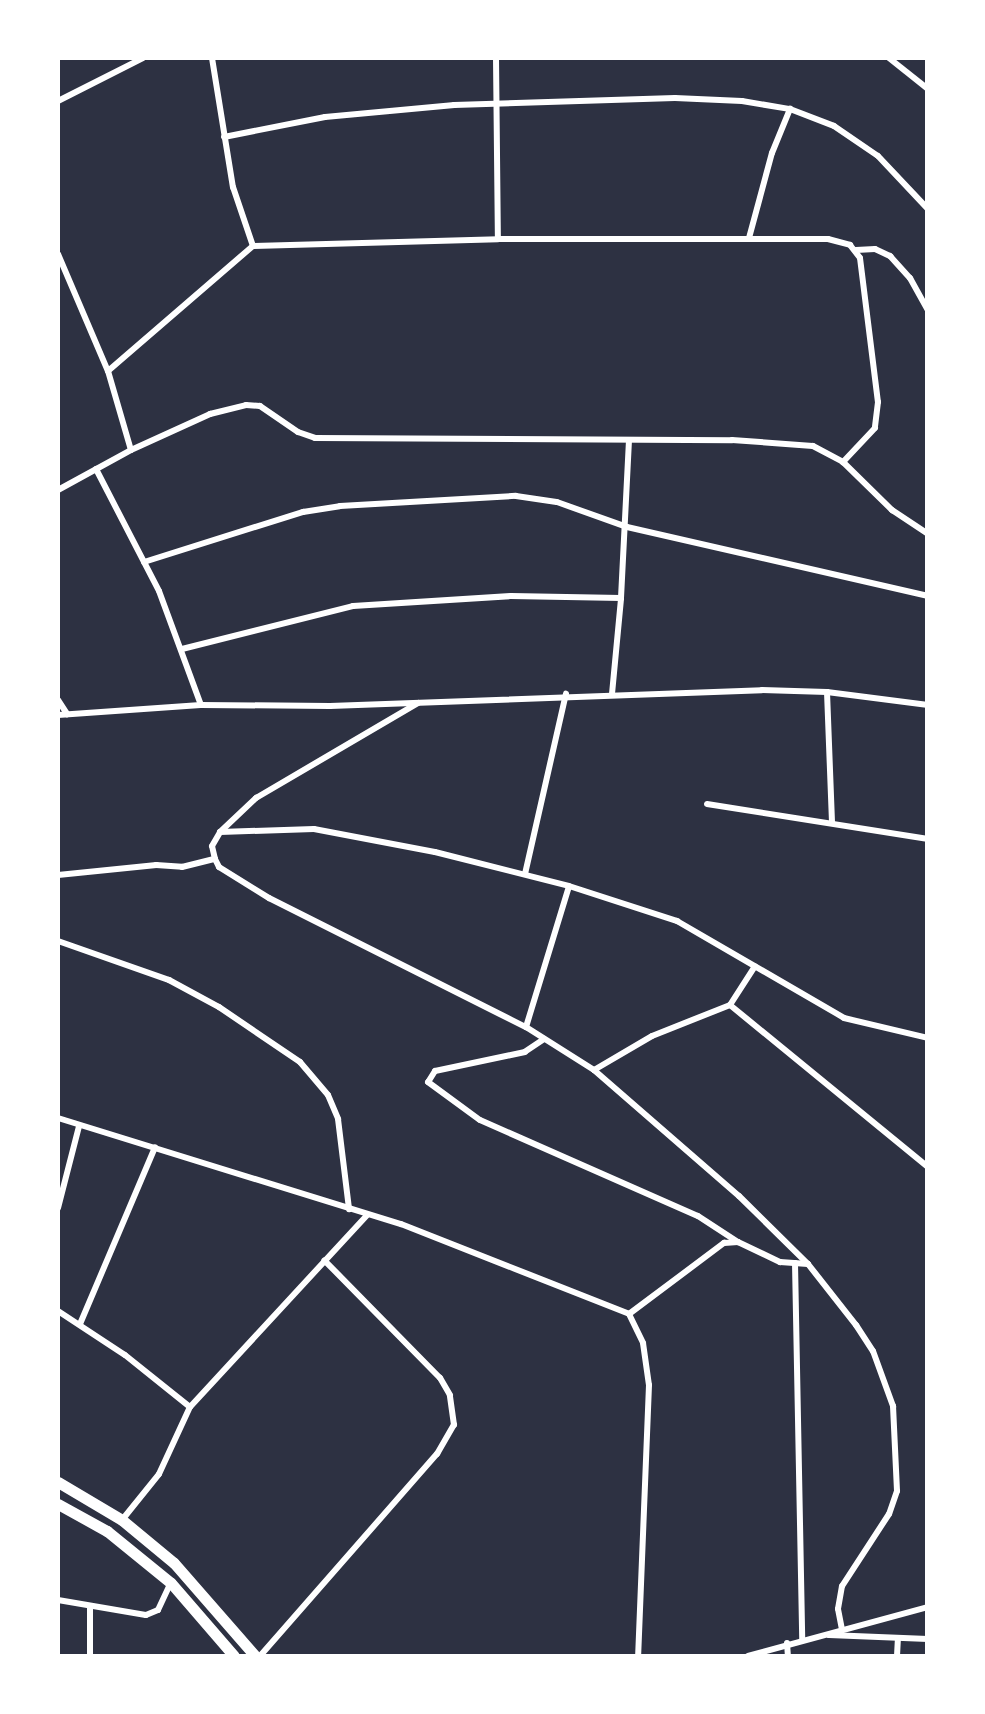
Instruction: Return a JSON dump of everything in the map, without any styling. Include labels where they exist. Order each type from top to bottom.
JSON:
[{"type":"main road","points":[[58,1482],[122,1520],[174,1563],[258,1656]]},
{"type":"main road","points":[[58,1504],[107,1531],[171,1583],[234,1656]]},
{"type":"street","points":[[58,101],[143,58]]},
{"type":"street","points":[[212,58],[237,204],[253,246]]},
{"type":"street","points":[[496,58],[498,239]]},
{"type":"street","points":[[889,58],[928,89]]},
{"type":"street","points":[[224,136],[357,113],[498,102],[705,98],[790,110],[854,137],[878,156],[928,209]]},
{"type":"street","points":[[749,238],[772,153],[790,110]]},
{"type":"street","points":[[108,371],[253,246],[498,239],[828,239],[856,250],[875,249],[890,256],[910,278],[928,310]]},
{"type":"street","points":[[843,462],[867,439],[878,415],[856,250]]},
{"type":"street","points":[[58,254],[108,371],[131,450]]},
{"type":"street","points":[[58,490],[131,450],[210,414],[246,404],[260,406],[298,432],[315,438],[787,442],[813,446],[843,462],[892,510],[928,534]]},
{"type":"street","points":[[612,694],[627,526],[629,440]]},
{"type":"street","points":[[96,469],[144,562],[202,705]]},
{"type":"street","points":[[144,562],[302,512],[387,502],[536,498],[627,526],[928,596]]},
{"type":"street","points":[[182,648],[352,606],[511,596],[622,598]]},
{"type":"street","points":[[826,692],[832,822]]},
{"type":"street","points":[[58,700],[62,715],[202,705],[419,703],[566,694],[826,692],[928,706]]},
{"type":"street","points":[[525,874],[566,694]]},
{"type":"street","points":[[419,703],[277,784],[239,811],[212,846],[214,859],[220,867],[269,898],[526,1027],[594,1070],[739,1196],[808,1264],[873,1351],[892,1406],[898,1452],[898,1491],[838,1598],[842,1628]]},
{"type":"street","points":[[707,804],[928,839]]},
{"type":"street","points":[[220,832],[314,829],[569,886],[677,921],[844,1018],[928,1038]]},
{"type":"street","points":[[58,875],[156,865],[182,867],[214,859]]},
{"type":"street","points":[[526,1027],[569,886]]},
{"type":"street","points":[[58,941],[169,980],[219,1007],[300,1062],[328,1095],[338,1119],[349,1209]]},
{"type":"street","points":[[594,1070],[652,1036],[730,1005],[755,966]]},
{"type":"street","points":[[730,1005],[928,1167]]},
{"type":"street","points":[[544,1039],[516,1055],[492,1056],[435,1071],[428,1082],[480,1120],[698,1216],[768,1258],[808,1264]]},
{"type":"street","points":[[58,1118],[401,1224],[628,1314],[643,1343],[649,1385],[638,1656]]},
{"type":"street","points":[[58,1208],[79,1126]]},
{"type":"street","points":[[80,1324],[155,1146]]},
{"type":"street","points":[[122,1520],[166,1462],[190,1407],[367,1215]]},
{"type":"street","points":[[628,1314],[712,1248],[738,1242]]},
{"type":"street","points":[[258,1656],[437,1454],[454,1425],[450,1395],[440,1378],[324,1260]]},
{"type":"street","points":[[795,1263],[802,1639]]},
{"type":"street","points":[[58,1311],[190,1407]]},
{"type":"street","points":[[58,1600],[153,1613],[171,1583]]},
{"type":"street","points":[[90,1606],[90,1656]]},
{"type":"street","points":[[748,1656],[928,1606]]},
{"type":"street","points":[[820,1635],[928,1640]]},
{"type":"street","points":[[897,1656],[898,1639]]},
{"type":"street","points":[[788,1643],[788,1656]]}]
